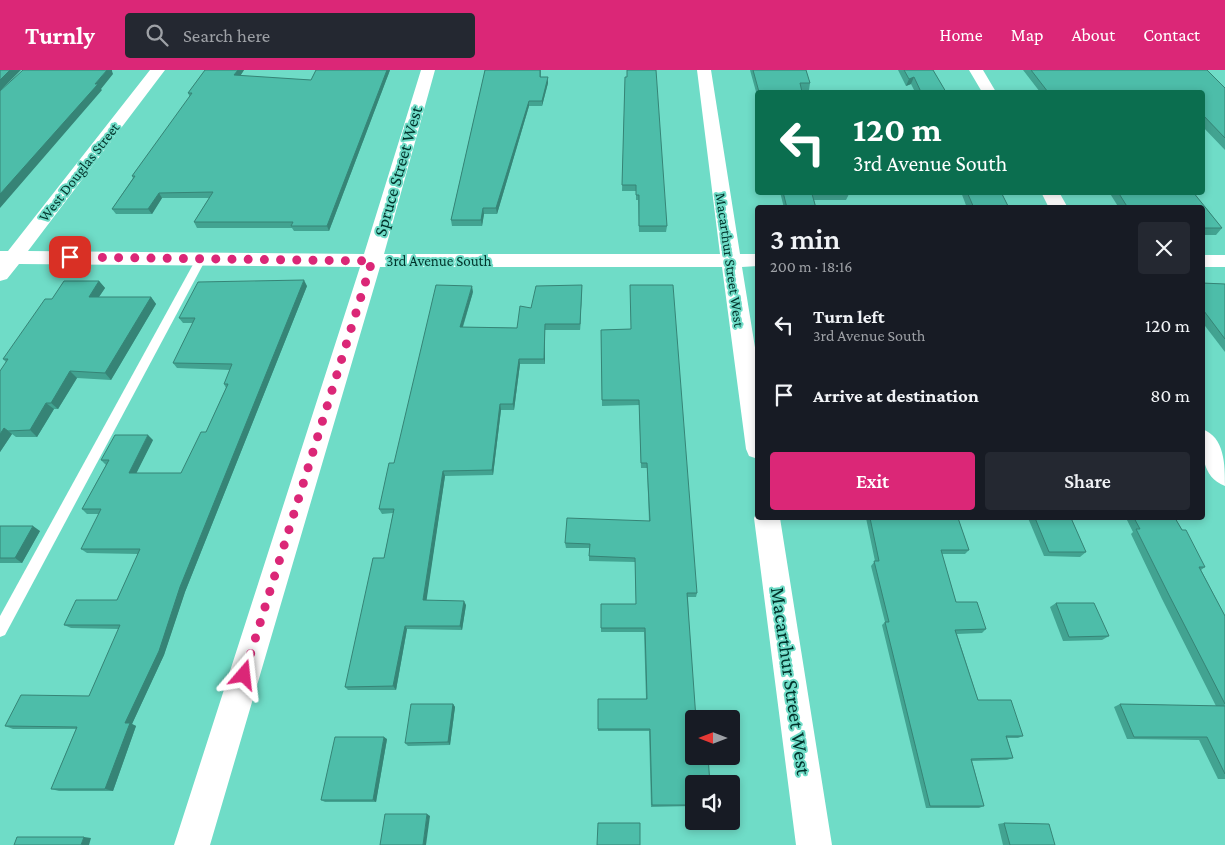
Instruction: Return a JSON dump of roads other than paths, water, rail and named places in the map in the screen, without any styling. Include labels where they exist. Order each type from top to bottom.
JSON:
[{"type":"street","name":"West Douglas Street","points":[[0,274],[7,257],[158,70]]},
{"type":"street","name":"Spruce Street West","points":[[192,845],[372,261],[428,70]]},
{"type":"street","name":"Macarthur Street West","points":[[704,70],[755,429]]},
{"type":"street","points":[[976,70],[988,90]]},
{"type":"street","name":"3rd Avenue South","points":[[7,257],[372,261],[755,260]]},
{"type":"street","points":[[1205,261],[1225,261]]},
{"type":"street","points":[[1205,444],[1225,475]]},
{"type":"street","name":"Macarthur Street West","points":[[767,520],[814,845]]},
{"type":"lane","points":[[0,630],[201,259]]}]
